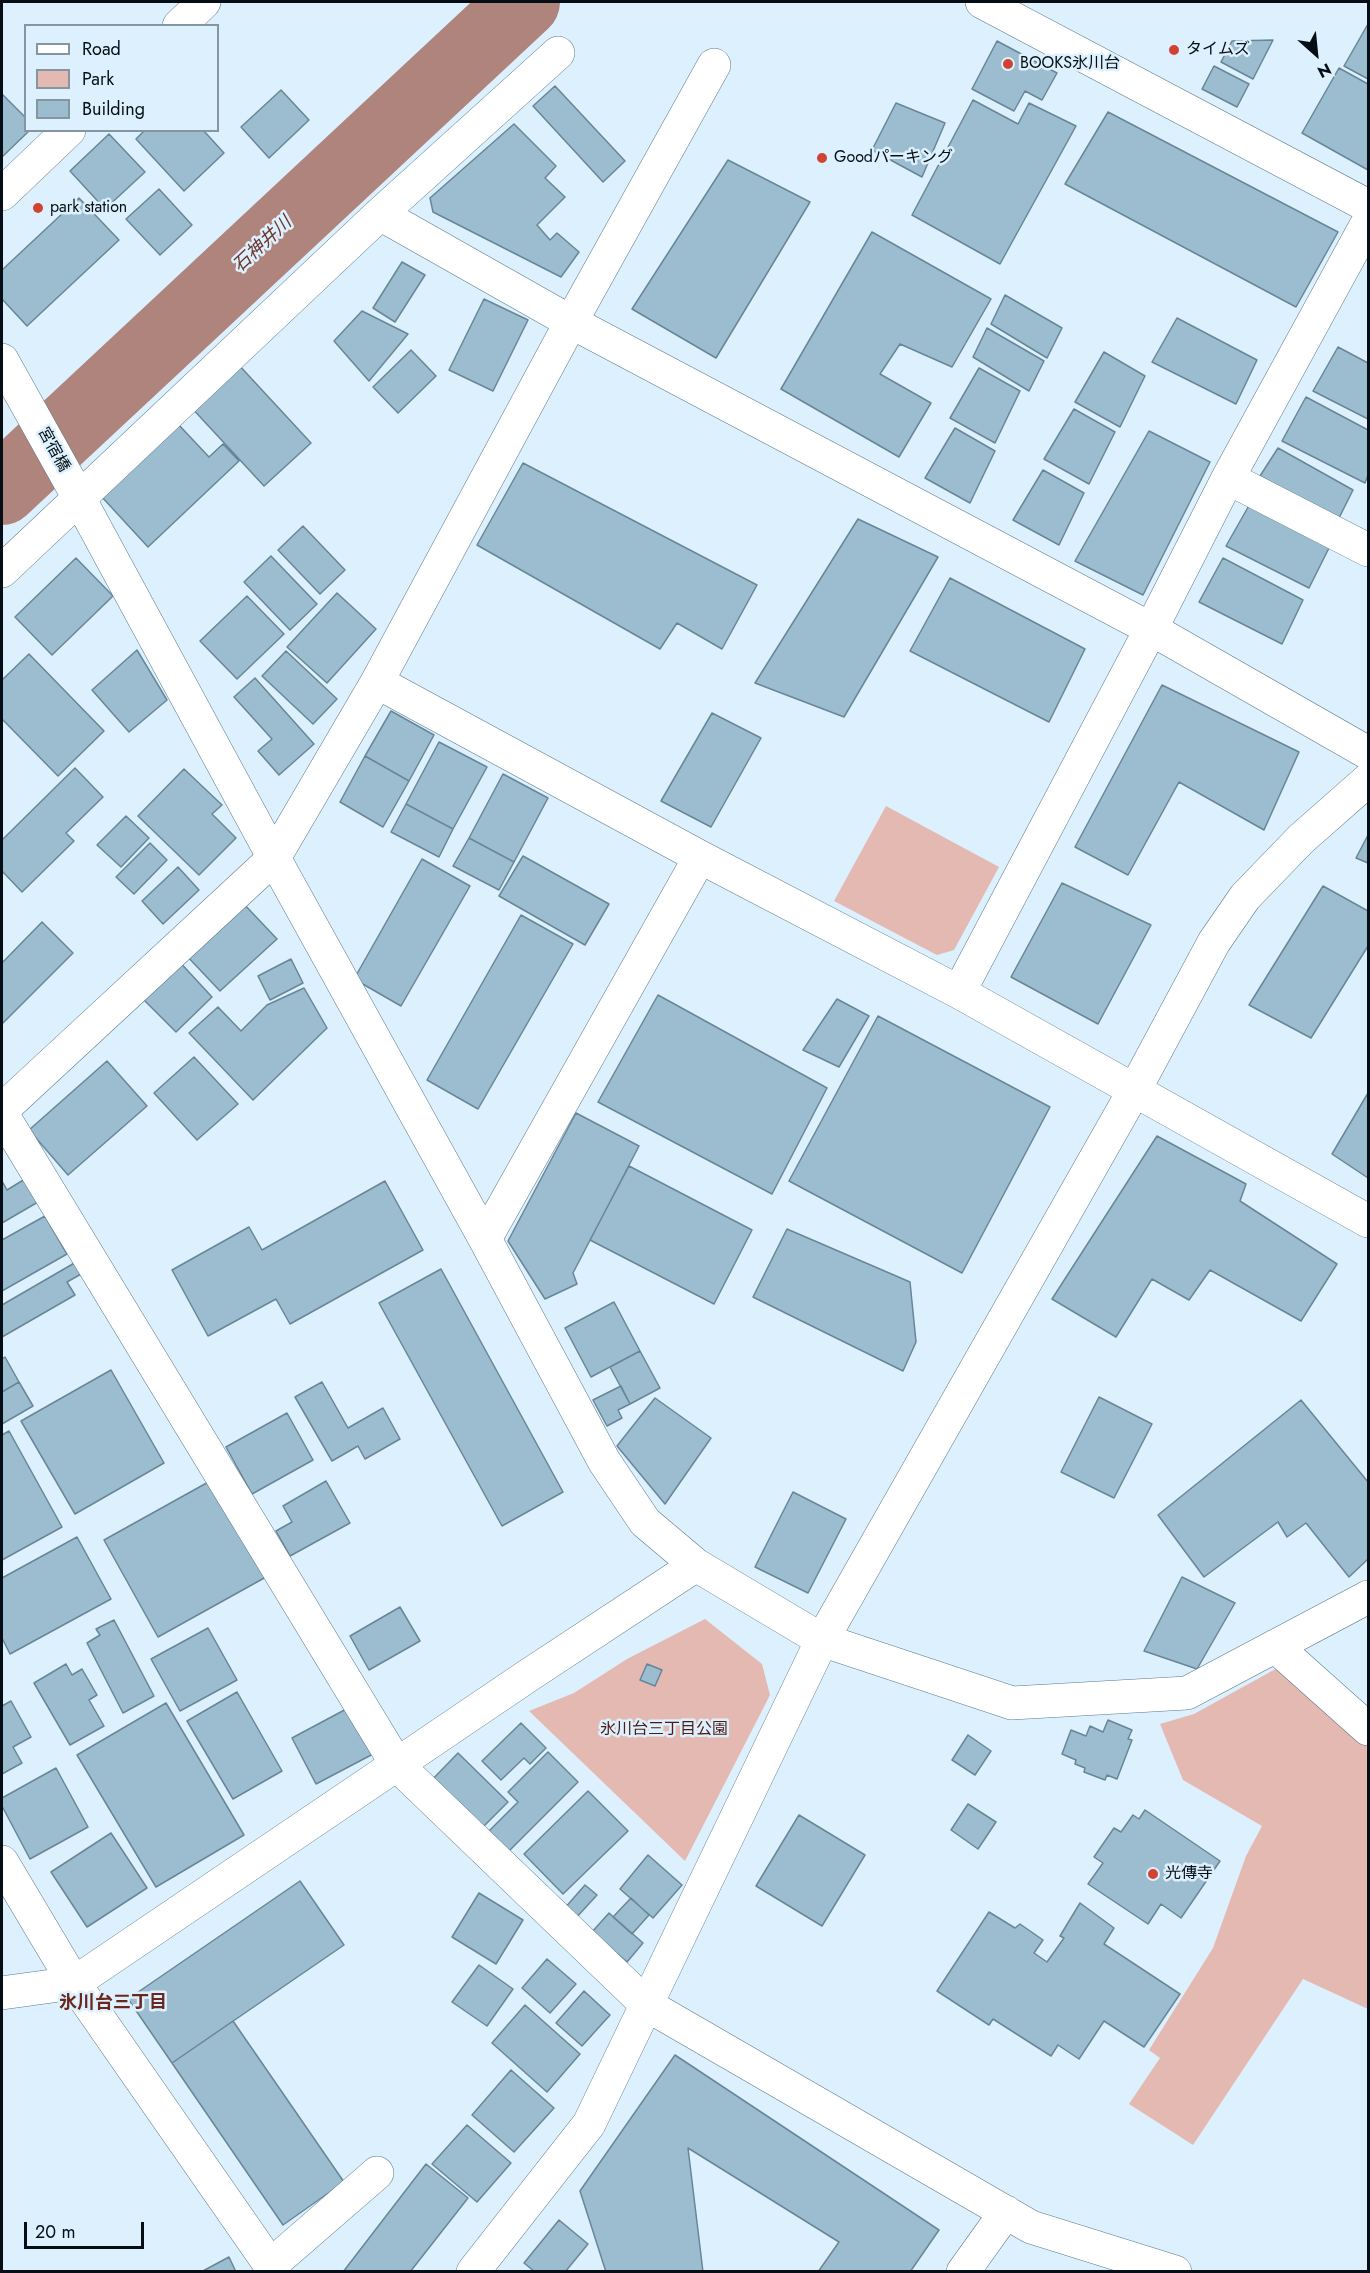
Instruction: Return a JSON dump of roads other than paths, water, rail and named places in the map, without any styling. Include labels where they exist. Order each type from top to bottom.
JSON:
[{"type":"street","points":[[181,24],[204,2]]},
{"type":"street","points":[[982,2],[1368,206]]},
{"type":"street","points":[[2,571],[77,493],[558,53]]},
{"type":"street","points":[[714,65],[571,322],[377,682],[274,858],[2,1112],[397,1765],[647,2005],[1031,2227],[1176,2271]]},
{"type":"street","points":[[2,194],[67,132]]},
{"type":"street","points":[[380,214],[571,322],[1151,629],[1368,753]]},
{"type":"street","points":[[959,992],[1228,478],[1368,222]]},
{"type":"street","name":"宮宿橋","points":[[2,360],[616,1479],[645,1522],[696,1565],[822,1640],[1012,1703],[1187,1693],[1368,1597]]},
{"type":"street","points":[[1228,478],[1368,550]]},
{"type":"street","points":[[377,682],[700,857],[959,992],[1368,1221]]},
{"type":"street","points":[[473,2271],[589,2124],[822,1640],[1134,1091],[1214,942],[1245,897],[1301,838],[1368,780]]},
{"type":"street","points":[[485,1239],[700,857]]},
{"type":"street","points":[[2,1993],[74,1983],[526,1677],[696,1565]]},
{"type":"street","points":[[1275,1646],[1368,1729]]},
{"type":"street","points":[[2,1862],[74,1983],[273,2268],[377,2173]]},
{"type":"street","points":[[963,2271],[1006,2212]]},
{"type":"waterway","name":"石神井川","points":[[2,489],[524,2]]},
{"type":"place","name":"タイムズ","points":[[1174,50]]},
{"type":"place","name":"BOOKS氷川台","points":[[1008,64]]},
{"type":"place","name":"Goodパーキング","points":[[822,158]]},
{"type":"place","name":"park station","points":[[38,208]]},
{"type":"place","name":"光傳寺","points":[[1153,1874]]},
{"type":"district","name":"氷川台三丁目","points":[[113,2004]]},
{"type":"park label","name":"氷川台三丁目公園","points":[[664,1730]]}]
